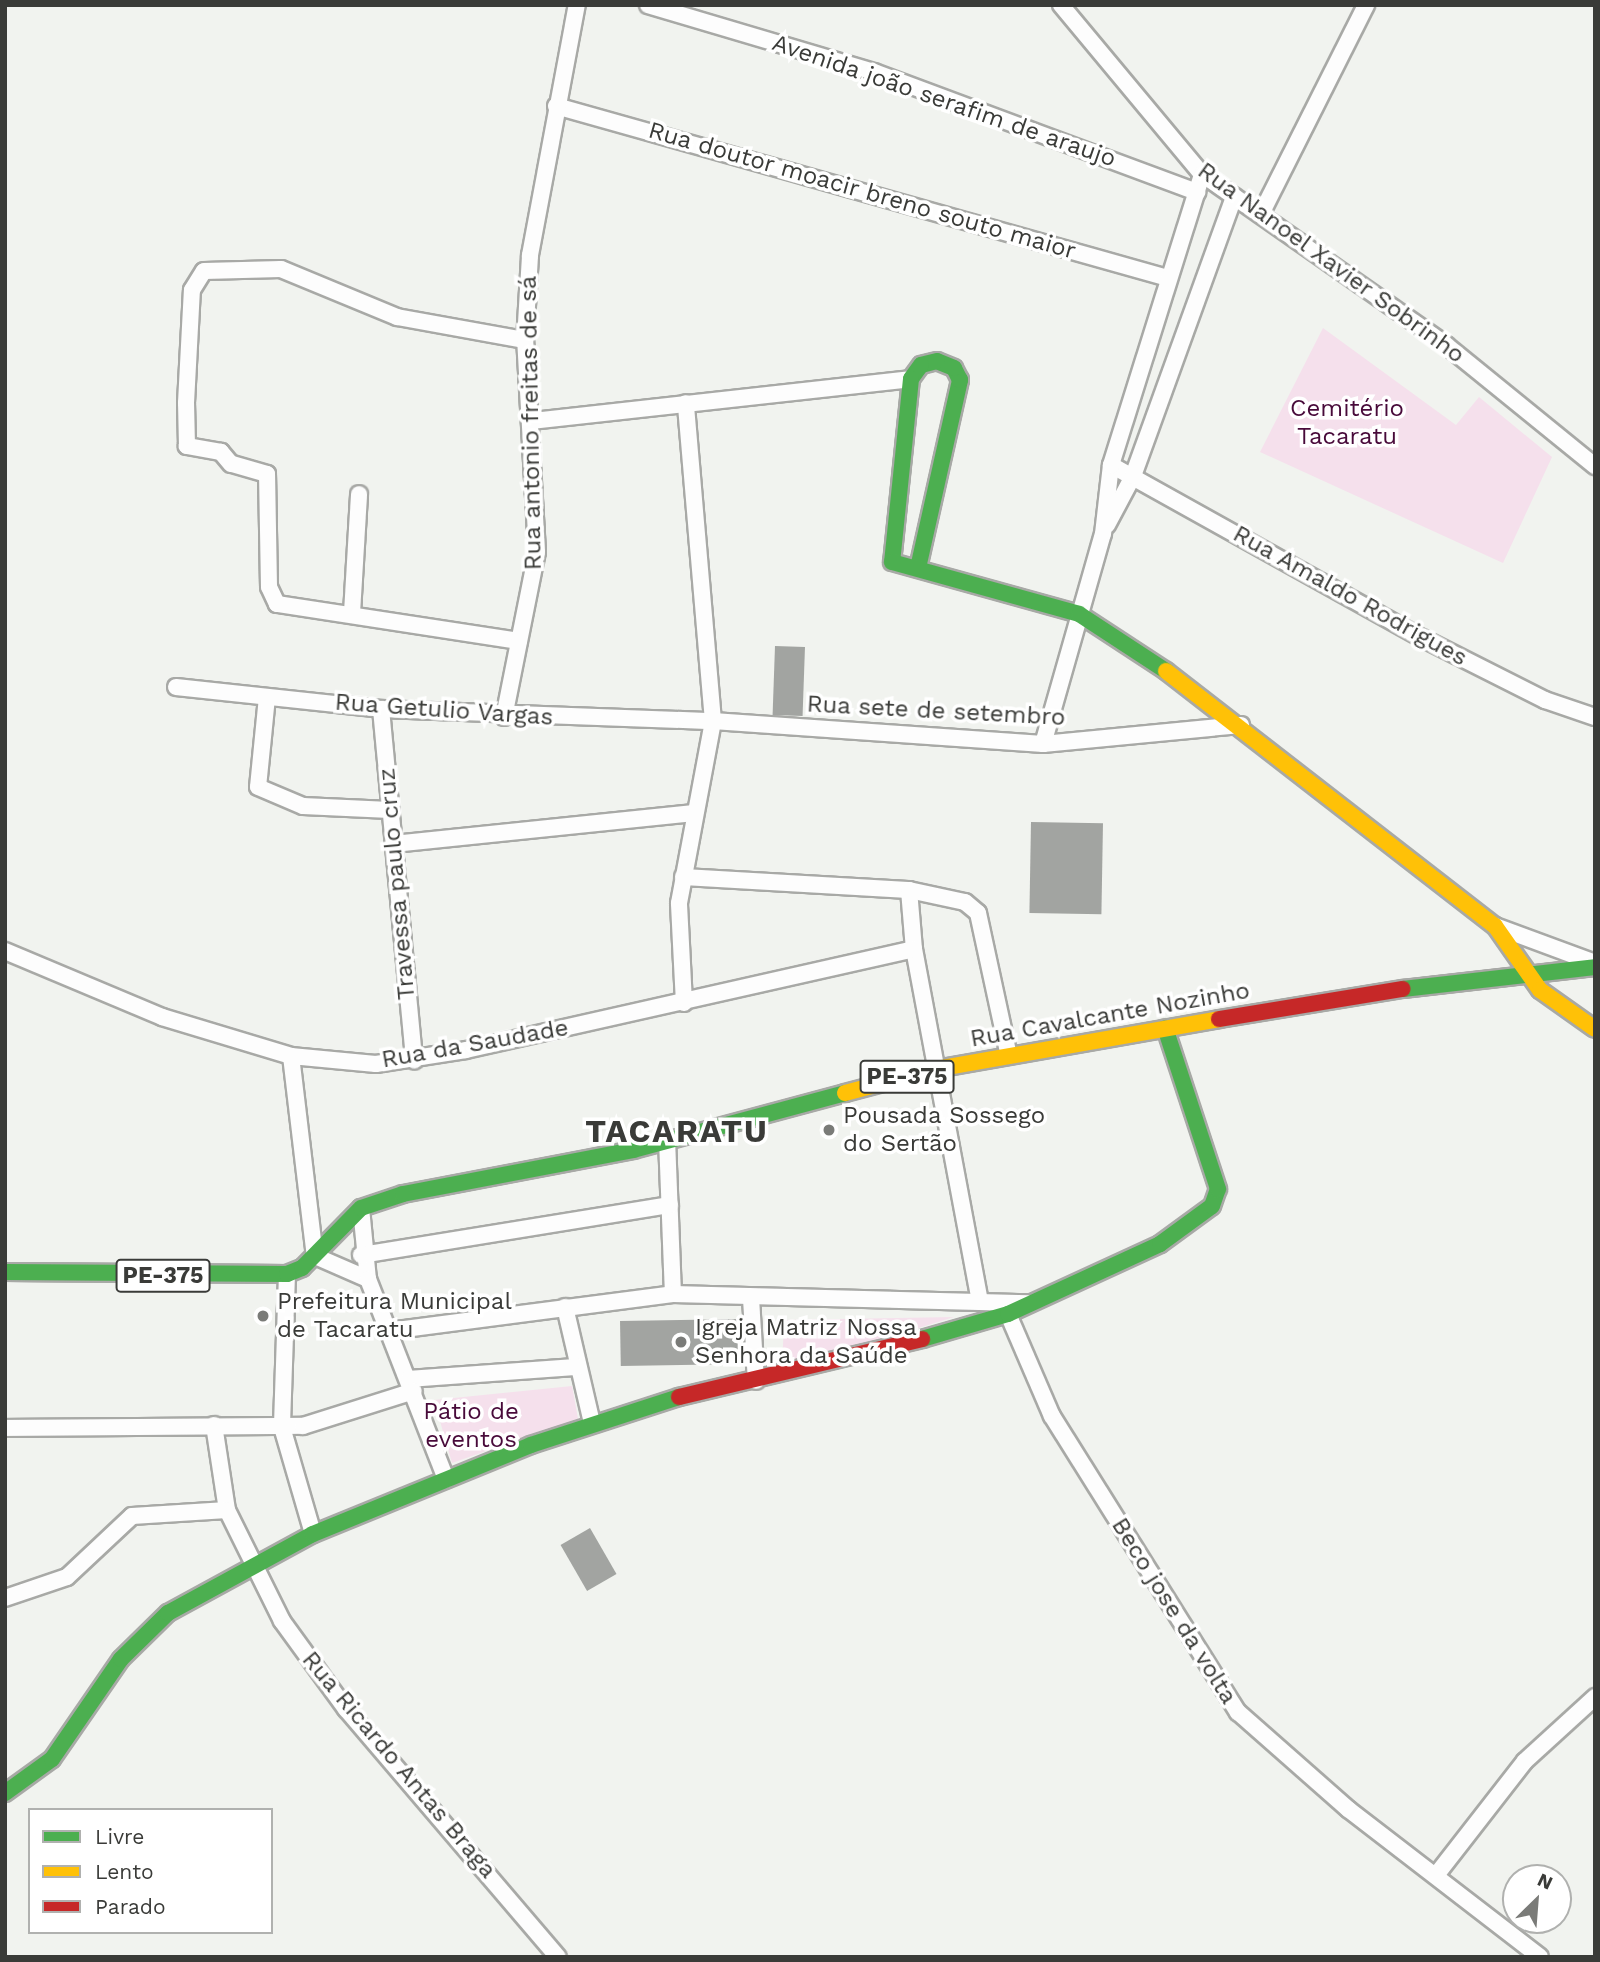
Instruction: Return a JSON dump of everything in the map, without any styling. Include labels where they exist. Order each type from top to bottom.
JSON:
[{"type":"street","name":"Rua antonio freitas de sá","points":[[504,717],[537,552],[532,421],[525,340],[530,255],[555,106],[577,5]]},
{"type":"street","name":"Avenida joão serafim de araujo","points":[[648,5],[874,72],[1197,192]]},
{"type":"street","name":"Rua Nanoel Xavier Sobrinho","points":[[1061,5],[1202,174],[1446,345],[1595,466]]},
{"type":"street","points":[[1261,214],[1366,5]]},
{"type":"street","name":"Rua doutor moacir breno souto maior","points":[[555,106],[1168,278]]},
{"type":"street","points":[[1043,744],[1103,534],[1111,465],[1202,174]]},
{"type":"street","points":[[1103,534],[1133,476],[1234,197]]},
{"type":"street","points":[[519,641],[352,613],[282,607],[269,587],[267,474],[186,443],[192,290],[204,271],[281,270],[397,317],[525,340]]},
{"type":"street","points":[[1154,326],[1184,337]]},
{"type":"street","points":[[532,421],[911,379],[930,361],[954,368],[960,380],[911,567]]},
{"type":"street","points":[[911,379],[890,559],[1079,614],[1241,725],[1494,926],[1557,1004],[1595,1029]]},
{"type":"street","points":[[684,1003],[678,941],[682,877],[713,721],[686,403]]},
{"type":"street","name":"Rua Amaldo Rodrigues","points":[[1111,465],[1422,638],[1545,699],[1595,717]]},
{"type":"street","points":[[352,613],[359,494]]},
{"type":"street","name":"Rua Getulio Vargas","points":[[176,687],[381,709],[504,717],[713,721]]},
{"type":"street","points":[[267,697],[258,787],[337,812],[390,810]]},
{"type":"street","name":"Travessa paulo cruz","points":[[381,709],[414,1060]]},
{"type":"street","name":"Rua sete de setembro","points":[[713,721],[1043,744],[1241,725]]},
{"type":"street","points":[[394,845],[693,813]]},
{"type":"street","points":[[682,877],[909,890],[965,902],[978,913],[1009,1056]]},
{"type":"street","points":[[909,890],[908,910],[914,949],[980,1301]]},
{"type":"street","points":[[1494,926],[1595,965]]},
{"type":"street","name":"Rua da Saudade","points":[[5,951],[130,1007],[291,1056],[351,1064],[414,1060],[684,1003],[914,949]]},
{"type":"street","name":"PE-375","points":[[1527,970],[1595,965]]},
{"type":"street","name":"Rua Cavalcante Nozinho","points":[[361,1208],[667,1139],[936,1069],[1165,1028],[1527,970]]},
{"type":"street","points":[[5,1793],[52,1759],[121,1659],[168,1613],[313,1534],[592,1423],[1007,1314],[1127,1262],[1216,1202],[1217,1174],[1165,1028]]},
{"type":"street","points":[[291,1056],[315,1256]]},
{"type":"street","points":[[667,1139],[673,1294]]},
{"type":"street","points":[[361,1255],[670,1205]]},
{"type":"street","points":[[313,1534],[282,1427],[287,1274],[315,1256],[361,1208]]},
{"type":"street","points":[[361,1208],[361,1255],[368,1279],[412,1385],[446,1479]]},
{"type":"street","points":[[315,1256],[368,1279]]},
{"type":"street","name":"PE-375","points":[[5,1272],[287,1274]]},
{"type":"street","points":[[389,1331],[673,1294],[1028,1303]]},
{"type":"street","points":[[751,1298],[756,1381]]},
{"type":"street","points":[[565,1307],[592,1423]]},
{"type":"street","name":"Beco jose da volta","points":[[1007,1314],[1052,1416],[1227,1699],[1267,1742],[1540,1957]]},
{"type":"street","points":[[5,1428],[214,1425],[282,1427],[327,1422],[412,1385],[578,1367]]},
{"type":"street","name":"Rua Ricardo Antas Braga","points":[[214,1425],[227,1510],[251,1566],[346,1709],[558,1957]]},
{"type":"street","points":[[5,1598],[67,1577],[132,1516],[227,1510]]},
{"type":"street","points":[[1437,1874],[1525,1761],[1595,1697]]},
{"type":"green space","name":"Cemitério Tacaratu","points":[[1323,328],[1456,425],[1479,397],[1552,457],[1503,563],[1260,452]]},
{"type":"green space","points":[[954,1317],[835,1354],[782,1371],[784,1320]]},
{"type":"green space","name":"Pátio de eventos","points":[[572,1386],[578,1419],[452,1463],[434,1400]]},
{"type":"building","points":[[775,646],[805,647],[803,716],[773,715]]},
{"type":"building","points":[[1031,822],[1103,823],[1101,914],[1029,913]]},
{"type":"building","name":"Igreja Matriz Nossa Senhora da Saúde","points":[[741,1319],[742,1364],[621,1366],[620,1321]]},
{"type":"building","points":[[590,1528],[616,1574],[587,1591],[561,1545]]},
{"type":"traffic: fast","points":[[918,568],[960,380],[954,368],[937,361],[921,365],[911,379],[892,562],[1079,614],[1166,671]]},
{"type":"traffic: fast","points":[[1403,989],[1595,967]]},
{"type":"traffic: fast","points":[[922,1339],[1008,1314],[1160,1244],[1212,1206],[1218,1189],[1165,1028]]},
{"type":"traffic: fast","points":[[5,1272],[287,1274],[302,1268],[361,1208],[403,1194],[633,1150],[845,1093]]},
{"type":"traffic: fast","points":[[5,1793],[52,1759],[121,1659],[168,1613],[313,1534],[531,1445],[679,1397]]},
{"type":"traffic: slow","points":[[1166,671],[1495,926],[1540,990],[1595,1029]]},
{"type":"traffic: slow","points":[[845,1093],[936,1069],[1219,1019]]},
{"type":"traffic: jam","points":[[1219,1019],[1403,989]]},
{"type":"traffic: jam","points":[[679,1397],[922,1339]]},
{"type":"place","name":"Pousada Sossego do Sertão","points":[[829,1130]]},
{"type":"place","name":"Prefeitura Municipal de Tacaratu","points":[[263,1316]]},
{"type":"place","name":"Igreja Matriz Nossa Senhora da Saúde","points":[[681,1342]]},
{"type":"district","name":"TACARATU","points":[[677,1131]]}]
